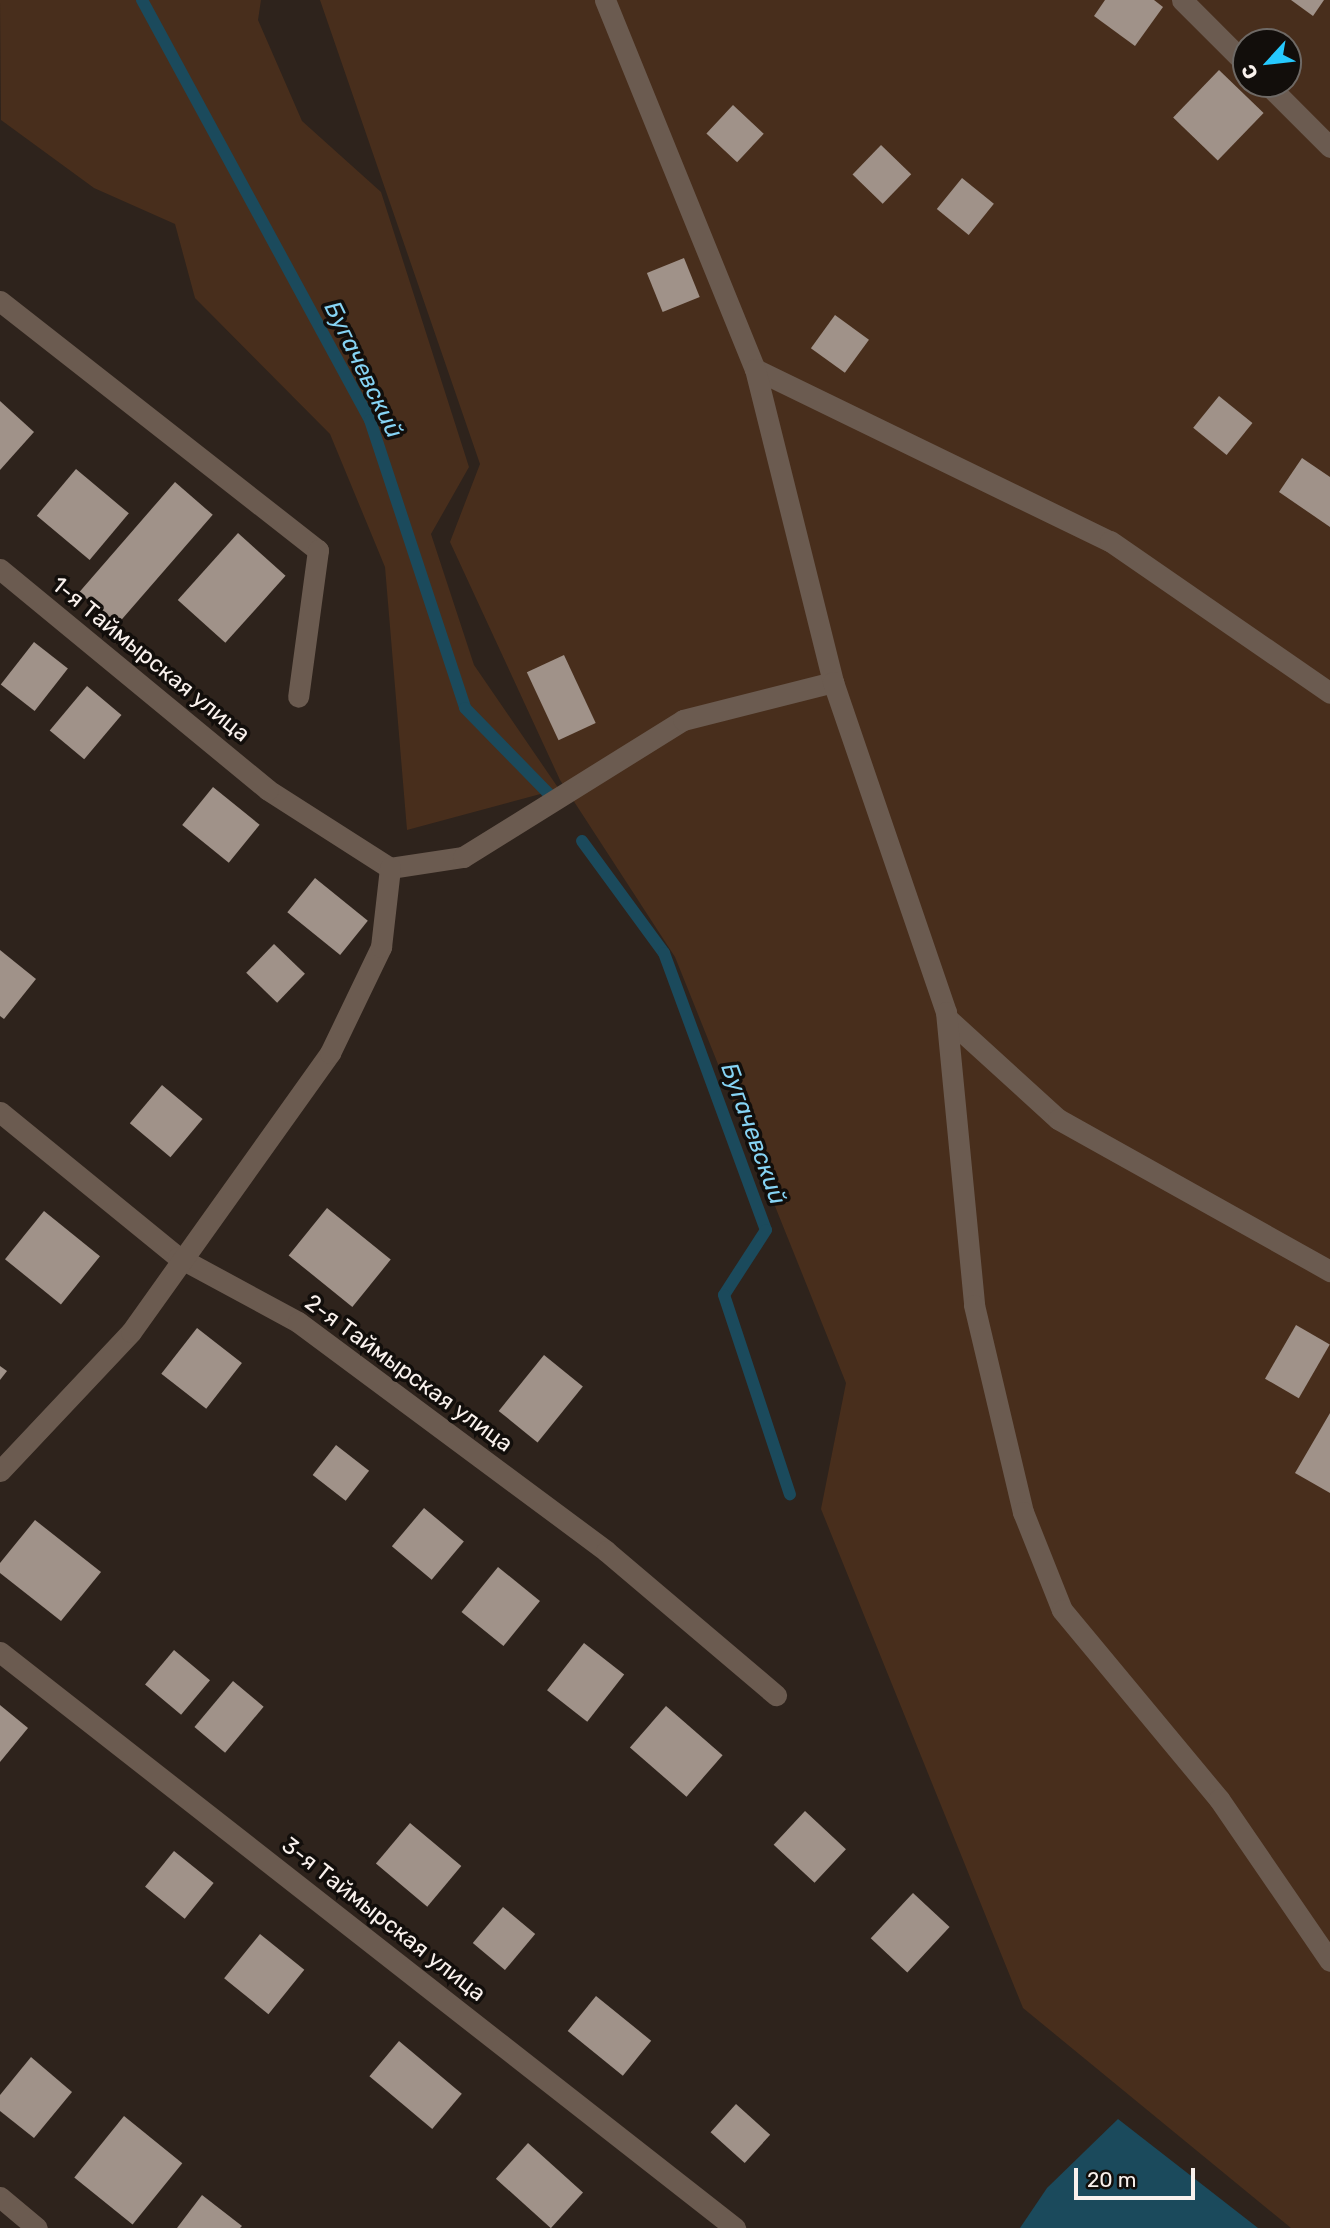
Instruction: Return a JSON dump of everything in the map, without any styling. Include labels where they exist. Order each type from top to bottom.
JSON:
[{"type":"street","points":[[605,0],[755,369],[833,682],[947,1018],[974,1305],[1023,1512],[1062,1610],[1219,1799],[1330,1961]]},
{"type":"street","points":[[1182,0],[1232,50]]},
{"type":"street","points":[[1281,98],[1330,147]]},
{"type":"street","points":[[0,300],[318,551],[298,697]]},
{"type":"street","points":[[755,369],[1110,541],[1330,693]]},
{"type":"street","name":"1-я Таймырская улица","points":[[0,569],[268,790],[390,868]]},
{"type":"street","points":[[0,1471],[131,1332],[178,1257],[330,1053],[381,947],[390,868],[463,857],[683,720],[833,682]]},
{"type":"street","points":[[947,1018],[1058,1119],[1330,1271]]},
{"type":"street","name":"2-я Таймырская улица","points":[[0,1112],[178,1257],[298,1322],[606,1551],[776,1695]]},
{"type":"street","name":"3-я Таймырская улица","points":[[0,1652],[735,2228]]},
{"type":"street","points":[[0,2197],[37,2228]]},
{"type":"shaded area","points":[[0,0],[261,0],[258,20],[302,121],[381,192],[469,467],[431,534],[474,665],[559,789],[407,830],[385,567],[330,434],[195,298],[175,224],[94,188],[1,120]]},
{"type":"shaded area","points":[[320,0],[1330,0],[1330,2228],[1291,2228],[1023,2008],[821,1509],[846,1383],[675,957],[560,780],[450,542],[480,464]]},
{"type":"water","points":[[1118,2119],[1258,2228],[1020,2228],[1047,2188]]},
{"type":"building","points":[[1105,0],[1154,0],[1163,7],[1135,46],[1094,16]]},
{"type":"building","points":[[1291,0],[1324,0],[1313,16]]},
{"type":"building","points":[[1219,70],[1232,83],[1232,98],[1248,98],[1264,113],[1218,161],[1173,117]]},
{"type":"building","points":[[733,105],[764,134],[737,162],[706,134]]},
{"type":"building","points":[[881,145],[911,174],[883,204],[853,174]]},
{"type":"building","points":[[962,178],[994,204],[969,235],[937,209]]},
{"type":"building","points":[[684,258],[700,297],[663,312],[647,273]]},
{"type":"building","points":[[835,315],[869,340],[845,373],[811,348]]},
{"type":"building","points":[[1219,396],[1252,423],[1227,455],[1193,428]]},
{"type":"building","points":[[0,401],[34,432],[0,470]]},
{"type":"building","points":[[1302,458],[1330,477],[1330,527],[1279,492]]},
{"type":"building","points":[[76,469],[129,513],[90,560],[37,516]]},
{"type":"building","points":[[175,482],[213,515],[117,625],[79,592]]},
{"type":"building","points":[[238,533],[286,576],[225,643],[178,600]]},
{"type":"building","points":[[34,642],[68,668],[35,711],[1,685]]},
{"type":"building","points":[[564,655],[596,723],[559,740],[527,672]]},
{"type":"building","points":[[87,686],[121,715],[84,759],[50,730]]},
{"type":"building","points":[[213,787],[260,825],[229,863],[182,825]]},
{"type":"building","points":[[315,878],[368,921],[340,955],[287,912]]},
{"type":"building","points":[[274,944],[305,974],[277,1003],[246,973]]},
{"type":"building","points":[[0,950],[36,979],[4,1019],[0,1016]]},
{"type":"building","points":[[162,1085],[203,1119],[170,1157],[130,1123]]},
{"type":"building","points":[[327,1208],[391,1260],[352,1307],[289,1255]]},
{"type":"building","points":[[44,1211],[100,1256],[61,1304],[5,1259]]},
{"type":"building","points":[[1296,1325],[1330,1344],[1299,1398],[1265,1379]]},
{"type":"building","points":[[197,1328],[242,1363],[206,1409],[161,1374]]},
{"type":"building","points":[[544,1355],[583,1386],[538,1442],[499,1411]]},
{"type":"building","points":[[0,1366],[7,1371],[0,1380]]},
{"type":"building","points":[[1330,1413],[1330,1493],[1295,1473]]},
{"type":"building","points":[[336,1445],[369,1471],[346,1501],[313,1475]]},
{"type":"building","points":[[424,1508],[464,1541],[432,1580],[392,1546]]},
{"type":"building","points":[[35,1520],[101,1572],[61,1621],[0,1573],[0,1563]]},
{"type":"building","points":[[498,1567],[540,1601],[503,1646],[461,1612]]},
{"type":"building","points":[[584,1643],[624,1674],[587,1722],[547,1690]]},
{"type":"building","points":[[174,1650],[210,1680],[181,1715],[145,1684]]},
{"type":"building","points":[[233,1681],[264,1707],[225,1753],[194,1727]]},
{"type":"building","points":[[0,1705],[28,1728],[0,1762]]},
{"type":"building","points":[[666,1706],[723,1755],[687,1797],[630,1748]]},
{"type":"building","points":[[805,1811],[846,1849],[815,1883],[774,1845]]},
{"type":"building","points":[[410,1823],[461,1866],[427,1907],[376,1864]]},
{"type":"building","points":[[174,1851],[214,1883],[185,1919],[145,1887]]},
{"type":"building","points":[[913,1893],[950,1927],[907,1972],[871,1938]]},
{"type":"building","points":[[503,1907],[535,1934],[505,1970],[473,1943]]},
{"type":"building","points":[[260,1934],[304,1970],[268,2014],[224,1978]]},
{"type":"building","points":[[596,1996],[651,2041],[623,2076],[568,2031]]},
{"type":"building","points":[[399,2041],[462,2094],[432,2129],[369,2076]]},
{"type":"building","points":[[31,2057],[72,2092],[34,2138],[0,2111],[0,2095]]},
{"type":"building","points":[[736,2104],[770,2135],[745,2163],[711,2132]]},
{"type":"building","points":[[124,2116],[182,2163],[133,2225],[74,2177]]},
{"type":"building","points":[[528,2143],[583,2193],[551,2228],[496,2179]]},
{"type":"building","points":[[202,2195],[242,2226],[177,2228]]},
{"type":"waterway","name":"Бугачевский","points":[[142,0],[370,420],[465,708],[549,794]]},
{"type":"waterway","name":"Бугачевский","points":[[582,841],[664,953],[766,1230],[724,1295],[790,1494]]}]
